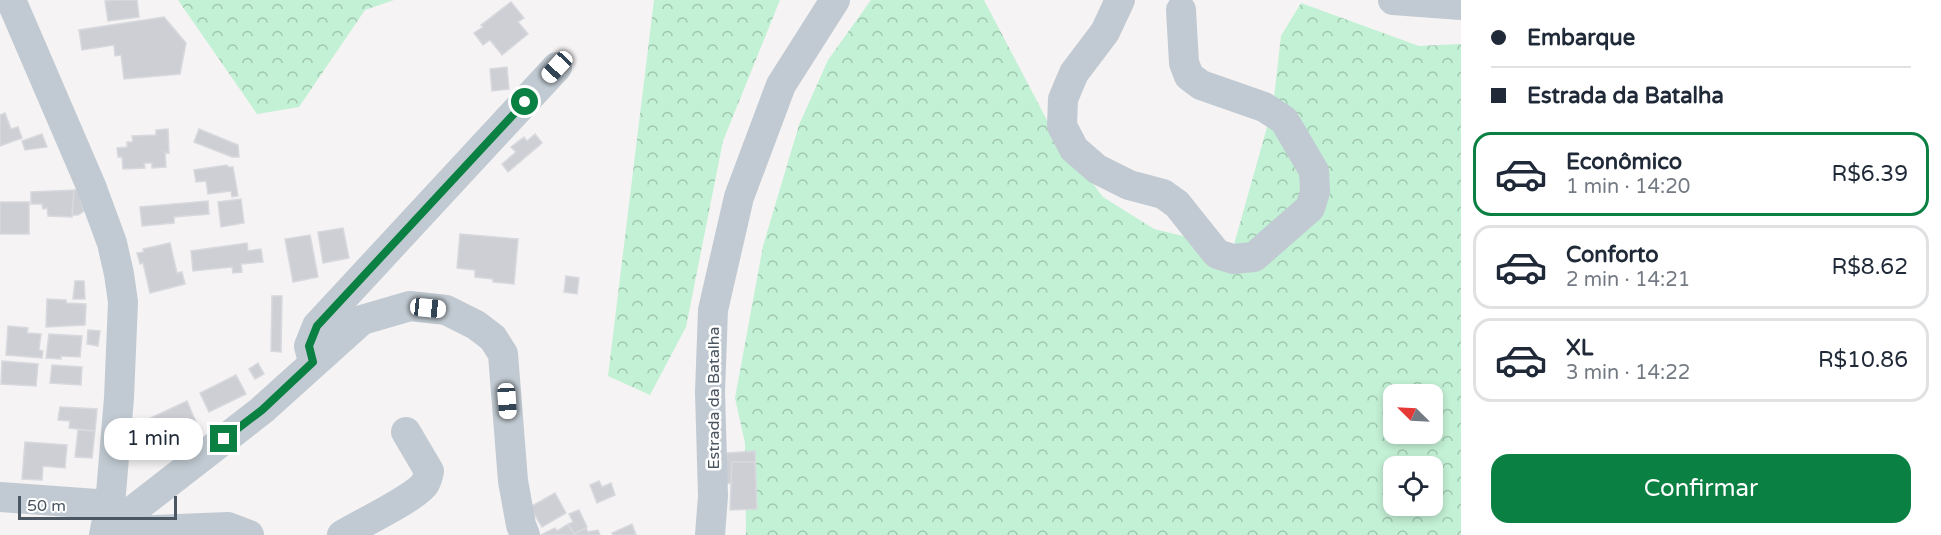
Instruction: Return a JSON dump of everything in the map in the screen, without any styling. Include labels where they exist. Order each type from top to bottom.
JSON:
[{"type":"street","points":[[11,0],[91,186],[112,243],[119,274],[123,302],[119,398],[106,524]]},
{"type":"street","name":"Estrada da Batalha","points":[[710,535],[713,496],[710,392],[713,310],[739,197],[781,85],[835,0]]},
{"type":"street","points":[[1120,0],[1105,32],[1074,74],[1063,99],[1062,126],[1074,149],[1097,169],[1129,185],[1163,194],[1177,204],[1217,254],[1233,259],[1254,257],[1310,208],[1315,192],[1314,171],[1284,120],[1264,107],[1201,85],[1189,76],[1184,63],[1181,10]]},
{"type":"street","points":[[1393,0],[1461,5]]},
{"type":"street","points":[[313,362],[309,346],[317,326],[557,67]]},
{"type":"street","points":[[106,524],[262,410],[362,320],[410,306],[447,310],[476,325],[493,338],[503,354],[513,481],[525,535]]},
{"type":"street","points":[[342,535],[420,489],[426,482],[429,471],[406,432]]},
{"type":"street","points":[[0,497],[106,524],[228,527],[249,535]]},
{"type":"green space","points":[[178,0],[394,0],[365,10],[299,107],[257,114]]},
{"type":"green space","points":[[654,0],[780,0],[723,141],[686,327],[650,395],[608,376]]},
{"type":"green space","points":[[871,0],[984,0],[1050,126],[1103,197],[1154,229],[1233,248],[1273,106],[1281,36],[1301,3],[1419,46],[1461,44],[1461,535],[746,535],[745,443],[735,398],[763,246],[799,125],[828,60]]},
{"type":"building","points":[[137,0],[139,17],[108,21],[105,1]]},
{"type":"building","points":[[511,2],[524,18],[518,22],[528,34],[502,55],[490,40],[483,45],[474,33]]},
{"type":"building","points":[[164,17],[186,43],[180,74],[124,79],[121,55],[115,56],[114,45],[82,50],[79,30]]},
{"type":"building","points":[[507,67],[509,89],[492,91],[490,69]]},
{"type":"building","points":[[5,113],[11,129],[18,127],[22,138],[0,146],[0,115]]},
{"type":"building","points":[[168,129],[169,153],[165,152],[166,167],[152,168],[152,163],[144,163],[145,168],[123,169],[122,157],[118,157],[117,148],[127,147],[127,142],[133,142],[132,136],[156,135],[156,130]]},
{"type":"building","points":[[199,129],[238,145],[239,157],[232,157],[194,142]]},
{"type":"building","points":[[42,134],[47,147],[25,150],[22,141]]},
{"type":"building","points":[[535,134],[542,143],[508,172],[502,164],[516,152],[511,147],[524,137],[527,141]]},
{"type":"building","points":[[227,165],[233,167],[238,196],[232,197],[231,191],[208,194],[206,181],[196,182],[194,170]]},
{"type":"building","points":[[74,190],[78,190],[84,211],[78,215],[72,215]]},
{"type":"building","points":[[74,190],[72,217],[48,216],[47,208],[43,209],[42,204],[31,204],[31,192]]},
{"type":"building","points":[[241,199],[244,223],[221,227],[218,202]]},
{"type":"building","points":[[208,201],[209,214],[174,217],[174,223],[142,226],[140,207]]},
{"type":"building","points":[[0,202],[29,202],[29,234],[0,234]]},
{"type":"building","points":[[343,228],[349,258],[323,263],[318,232]]},
{"type":"building","points":[[460,234],[518,239],[514,284],[475,277],[475,270],[457,268]]},
{"type":"building","points":[[310,235],[318,277],[293,282],[285,239]]},
{"type":"building","points":[[170,243],[177,273],[182,272],[185,284],[150,293],[143,263],[140,264],[137,253],[144,252],[143,249]]},
{"type":"building","points":[[247,243],[248,251],[261,249],[263,262],[241,264],[242,272],[233,273],[232,267],[193,271],[191,251]]},
{"type":"building","points":[[566,276],[579,278],[577,294],[564,292]]},
{"type":"building","points":[[75,281],[84,281],[85,299],[73,299]]},
{"type":"building","points":[[272,296],[282,296],[281,352],[271,351]]},
{"type":"building","points":[[47,299],[86,304],[85,325],[46,327]]},
{"type":"building","points":[[8,326],[28,328],[27,333],[41,334],[39,350],[43,351],[42,358],[6,355]]},
{"type":"building","points":[[88,330],[100,331],[98,346],[87,344]]},
{"type":"building","points":[[49,334],[82,336],[80,357],[46,358]]},
{"type":"building","points":[[2,361],[38,364],[36,386],[1,384]]},
{"type":"building","points":[[258,363],[264,374],[255,379],[249,369]]},
{"type":"building","points":[[52,365],[82,367],[81,385],[50,383]]},
{"type":"building","points":[[236,375],[246,394],[209,412],[200,393]]},
{"type":"building","points":[[187,401],[199,429],[179,438],[181,444],[159,454],[144,421]]},
{"type":"building","points":[[60,407],[97,409],[95,431],[69,428],[70,421],[58,420]]},
{"type":"building","points":[[78,430],[95,431],[92,458],[75,457]]},
{"type":"building","points":[[25,442],[67,445],[65,468],[43,466],[42,480],[22,479]]},
{"type":"building","points":[[755,451],[757,509],[730,510],[731,483],[721,484],[727,453]]},
{"type":"building","points":[[732,462],[755,462],[757,509],[730,510]]},
{"type":"building","points":[[599,481],[602,487],[611,483],[615,495],[597,503],[590,485]]},
{"type":"building","points":[[555,493],[566,513],[542,527],[530,507]]},
{"type":"building","points":[[579,510],[587,527],[574,534],[568,524],[573,522],[569,514]]},
{"type":"building","points":[[568,524],[574,534],[586,528],[588,532],[598,530],[600,535],[541,535],[555,528],[557,531]]},
{"type":"building","points":[[632,524],[636,535],[613,535],[612,533]]},
{"type":"route","points":[[224,439],[262,410],[313,362],[309,346],[317,326],[525,102]]}]
